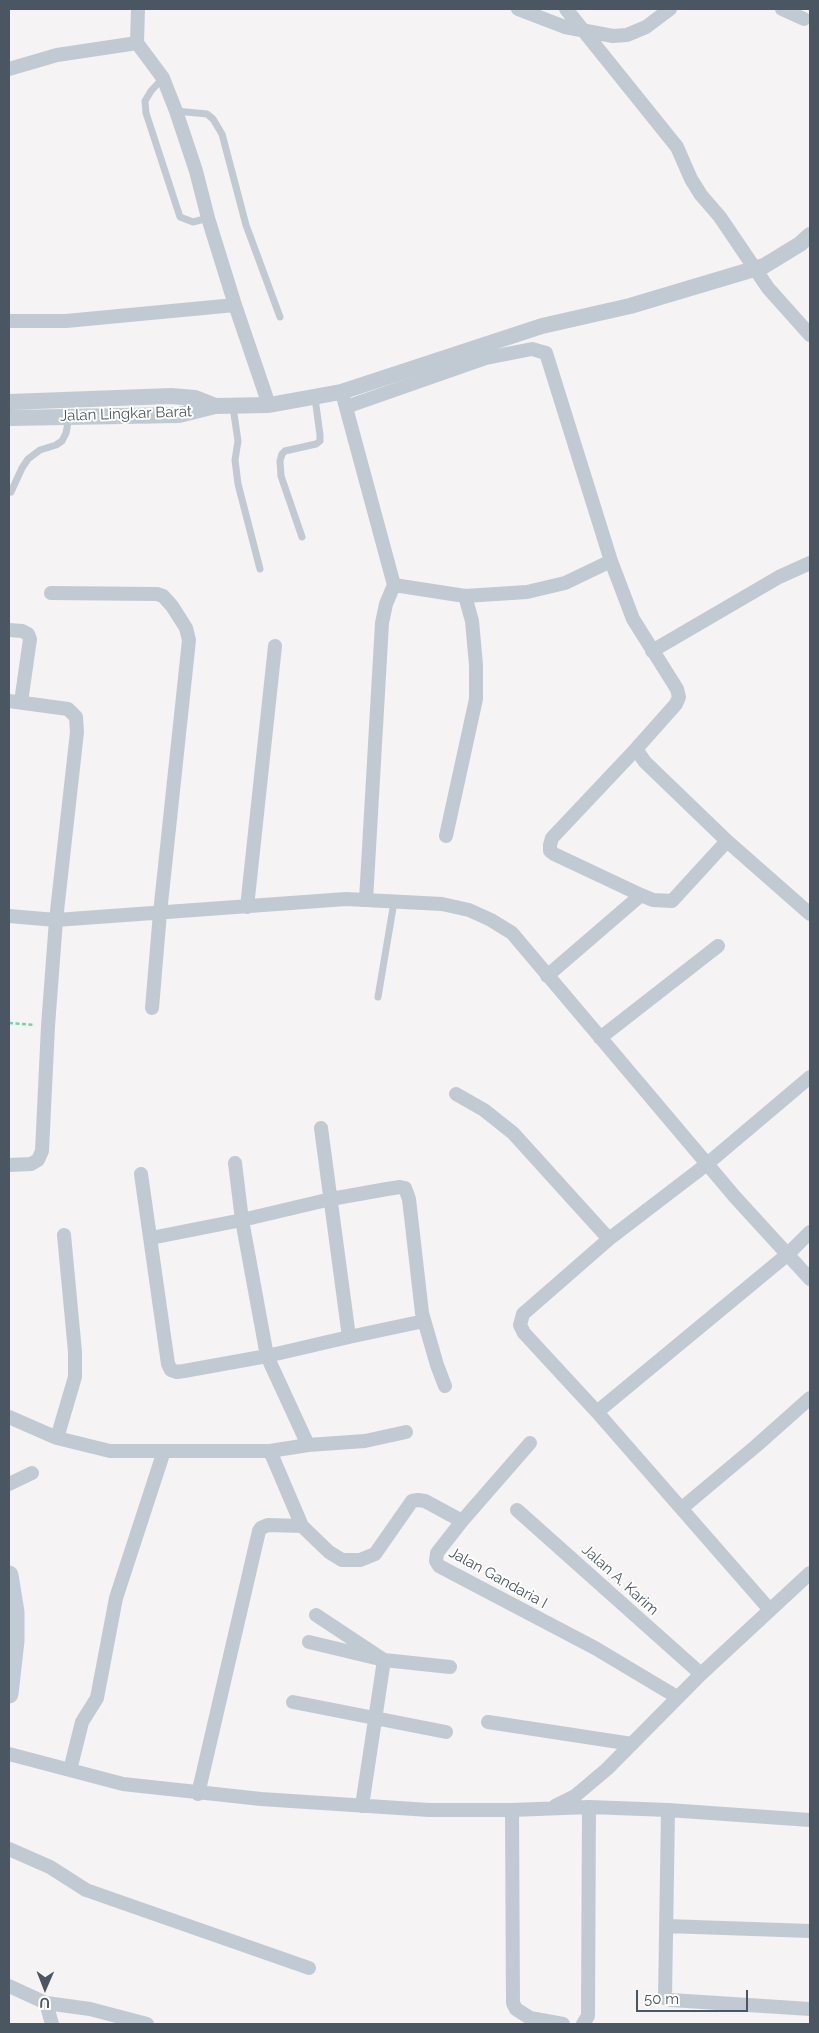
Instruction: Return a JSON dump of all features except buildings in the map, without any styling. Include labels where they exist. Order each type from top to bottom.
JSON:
[{"type":"main road","points":[[9,1576],[15,1612],[15,1641],[9,1694]]},
{"type":"street","points":[[138,9],[137,43],[163,78],[176,111],[196,171],[208,218],[235,305],[269,405]]},
{"type":"street","points":[[518,9],[565,26],[613,36],[627,35],[646,27],[670,9]]},
{"type":"street","points":[[566,9],[676,147],[701,195],[720,217],[768,288],[810,335]]},
{"type":"street","points":[[782,9],[804,20]]},
{"type":"street","points":[[9,69],[57,55],[137,43]]},
{"type":"street","points":[[344,400],[542,326],[630,306],[764,266],[810,236]]},
{"type":"street","points":[[9,322],[66,321],[235,305]]},
{"type":"street","points":[[215,406],[269,405],[314,397],[344,400],[486,358],[532,349],[546,353],[611,561],[633,619],[677,689],[679,697],[676,704],[636,749],[552,838],[550,851],[653,900],[672,901],[727,841]]},
{"type":"street","name":"Jalan Lingkar Barat","points":[[9,402],[172,396],[195,398],[215,406]]},
{"type":"street","points":[[344,400],[394,585],[386,604],[382,623],[366,900]]},
{"type":"street","name":"Jalan Lingkar Barat","points":[[9,418],[179,415],[215,406]]},
{"type":"street","points":[[394,585],[465,596],[526,592],[565,583],[611,561]]},
{"type":"street","points":[[652,651],[779,577],[810,563]]},
{"type":"street","points":[[51,593],[157,594],[163,596],[186,628],[189,640],[160,913],[152,1008]]},
{"type":"street","points":[[446,836],[476,699],[476,665],[472,621],[465,596]]},
{"type":"street","points":[[9,630],[22,631],[28,634],[30,639],[15,702],[68,709],[76,717],[77,732],[56,920],[48,1026],[42,1151],[38,1160],[31,1164],[9,1165]]},
{"type":"street","points":[[247,907],[275,646]]},
{"type":"street","points":[[636,749],[645,762],[727,841],[810,914]]},
{"type":"street","points":[[547,976],[641,895]]},
{"type":"street","points":[[9,916],[56,920],[346,899],[442,904],[469,910],[491,920],[512,933],[707,1164],[810,1279]]},
{"type":"street","points":[[600,1038],[718,946]]},
{"type":"street","points":[[770,1610],[597,1412],[524,1333],[520,1325],[523,1314],[609,1240],[707,1164],[810,1077]]},
{"type":"street","points":[[456,1094],[484,1110],[512,1133],[609,1240]]},
{"type":"street","points":[[321,1128],[349,1337]]},
{"type":"street","points":[[235,1164],[242,1220],[267,1356],[308,1445]]},
{"type":"street","points":[[141,1174],[168,1364],[171,1370],[177,1372],[267,1356],[424,1321]]},
{"type":"street","points":[[151,1238],[242,1220],[331,1199],[400,1187],[405,1188],[409,1199],[424,1321],[445,1386]]},
{"type":"street","points":[[597,1412],[788,1254],[810,1232]]},
{"type":"street","points":[[57,1438],[75,1377],[75,1352],[64,1235]]},
{"type":"street","points":[[682,1508],[810,1398]]},
{"type":"street","points":[[9,1417],[57,1438],[110,1451],[270,1451],[308,1445],[365,1441],[406,1432]]},
{"type":"street","name":"Jalan Gandaria I","points":[[530,1444],[462,1521],[437,1553],[436,1561],[439,1566],[594,1648],[677,1697]]},
{"type":"street","points":[[70,1770],[82,1722],[97,1698],[116,1598],[164,1451]]},
{"type":"street","points":[[270,1451],[302,1526],[335,1557],[350,1561],[368,1558],[375,1554],[412,1501],[425,1501],[462,1521]]},
{"type":"street","points":[[9,1484],[32,1473]]},
{"type":"street","name":"Jalan A. Karim","points":[[517,1510],[701,1674]]},
{"type":"street","points":[[198,1794],[259,1532],[261,1528],[268,1525],[302,1526]]},
{"type":"street","points":[[552,1808],[575,1796],[592,1783],[677,1697],[810,1572]]},
{"type":"street","points":[[316,1615],[384,1660]]},
{"type":"street","points":[[309,1642],[384,1660],[450,1668]]},
{"type":"street","points":[[362,1806],[384,1660]]},
{"type":"street","points":[[294,1702],[446,1732]]},
{"type":"street","points":[[488,1722],[632,1744]]},
{"type":"street","points":[[9,1754],[123,1784],[198,1794],[429,1810],[512,1810],[589,1807],[668,1810],[810,1820]]},
{"type":"street","points":[[583,2024],[588,2016],[589,1807]]},
{"type":"street","points":[[512,1810],[512,1997],[516,2010],[530,2021],[563,2024]]},
{"type":"street","points":[[668,1810],[664,1994],[667,2000],[810,2009]]},
{"type":"street","points":[[9,1849],[50,1867],[86,1890],[309,1968]]},
{"type":"street","points":[[666,1926],[810,1931]]},
{"type":"street","points":[[9,1986],[46,2002],[90,2009],[147,2024]]},
{"type":"street","points":[[46,2002],[52,2024]]},
{"type":"lane","points":[[163,78],[145,101],[146,113],[180,217],[193,222],[208,218]]},
{"type":"lane","points":[[176,111],[207,114],[213,119],[222,134],[246,225],[280,317]]},
{"type":"lane","points":[[302,538],[281,476],[280,461],[285,451],[316,444],[320,440],[314,397]]},
{"type":"lane","points":[[233,406],[238,441],[235,460],[238,484],[260,569]]},
{"type":"lane","points":[[11,492],[28,459],[40,450],[62,441],[70,417]]},
{"type":"lane","points":[[378,996],[394,902]]},
{"type":"path","points":[[9,1023],[48,1026]]}]
